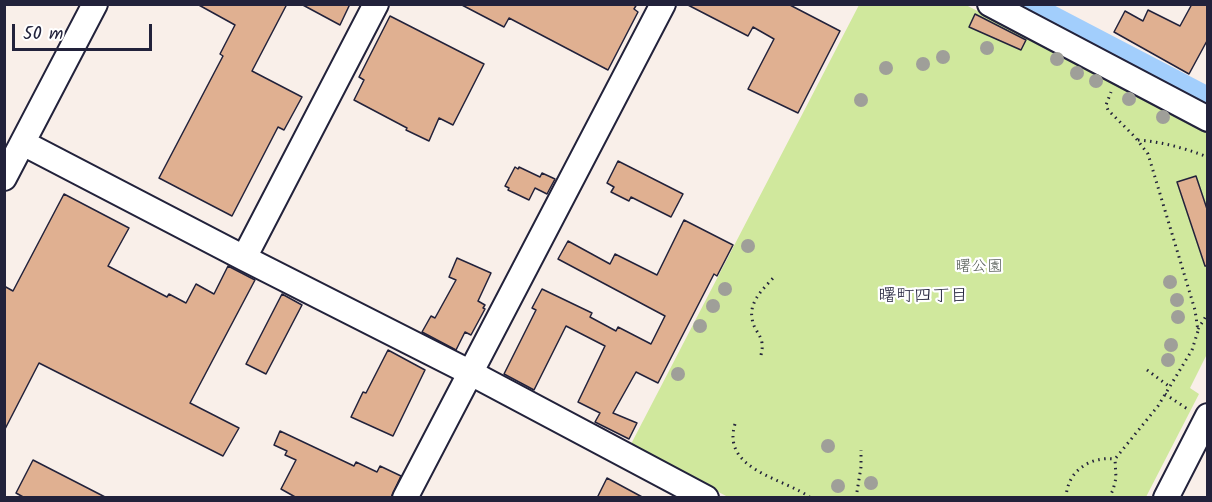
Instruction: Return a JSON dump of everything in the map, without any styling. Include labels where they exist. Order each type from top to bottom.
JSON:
[{"type":"street","points":[[4,178],[95,4]]},
{"type":"street","points":[[244,258],[376,4]]},
{"type":"street","points":[[405,498],[663,4]]},
{"type":"street","points":[[990,4],[1208,119]]},
{"type":"street","points":[[23,143],[469,372],[706,498]]},
{"type":"street","points":[[1166,498],[1199,413]]},
{"type":"path","points":[[1112,90],[1106,105],[1108,110],[1138,140],[1148,154],[1195,310],[1198,331]]},
{"type":"path","points":[[1138,140],[1180,146],[1208,157]]},
{"type":"path","points":[[761,354],[764,341],[752,319],[752,307],[759,293],[775,276]]},
{"type":"path","points":[[1109,498],[1116,478],[1115,459],[1170,387],[1192,350],[1198,331],[1208,312]]},
{"type":"path","points":[[1147,370],[1170,387]]},
{"type":"path","points":[[1165,394],[1199,413]]},
{"type":"path","points":[[735,424],[732,435],[733,446],[740,457],[780,483],[811,498]]},
{"type":"path","points":[[856,498],[861,450]]},
{"type":"path","points":[[1065,497],[1071,479],[1078,469],[1091,461],[1103,458],[1115,459]]},
{"type":"green space","name":"曙公園","points":[[859,5],[966,5],[1207,130],[1207,354],[1190,388],[1199,394],[1146,497],[728,497],[630,446]]},
{"type":"building","points":[[197,4],[287,4],[252,71],[302,97],[284,130],[278,127],[232,216],[159,178],[223,56],[220,54],[235,25]]},
{"type":"building","points":[[301,4],[350,4],[340,25]]},
{"type":"building","points":[[460,4],[637,4],[634,9],[638,12],[608,70],[509,18],[504,27]]},
{"type":"building","points":[[686,4],[788,4],[840,31],[798,113],[748,89],[774,39],[753,27],[748,36]]},
{"type":"building","points":[[1192,4],[1208,4],[1208,39],[1189,74],[1114,32],[1125,11],[1143,21],[1148,10],[1180,26]]},
{"type":"building","points":[[975,14],[1026,40],[1021,50],[969,27]]},
{"type":"building","points":[[390,16],[484,64],[453,125],[439,118],[429,141],[354,100],[364,80],[359,77]]},
{"type":"building","points":[[618,161],[683,194],[671,217],[631,197],[629,201],[611,192],[614,187],[607,183]]},
{"type":"building","points":[[515,167],[540,177],[542,173],[555,179],[547,194],[535,188],[529,200],[508,190],[509,188],[505,186]]},
{"type":"building","points":[[1196,176],[1208,212],[1208,266],[1205,266],[1177,182]]},
{"type":"building","points":[[64,194],[129,228],[108,266],[167,297],[169,294],[186,303],[196,284],[214,294],[228,266],[255,280],[190,403],[239,428],[223,456],[39,363],[4,431],[4,286],[13,291]]},
{"type":"building","points":[[684,220],[733,245],[717,276],[714,274],[658,383],[636,372],[613,413],[637,423],[629,439],[595,422],[600,413],[578,402],[605,346],[566,326],[534,390],[504,374],[536,310],[532,308],[542,289],[592,313],[590,317],[616,331],[618,327],[651,344],[665,316],[558,259],[568,241],[610,264],[615,254],[657,275]]},
{"type":"building","points":[[457,258],[491,273],[478,301],[485,305],[483,308],[485,309],[471,335],[465,332],[456,350],[422,332],[431,316],[435,318],[456,280],[449,277]]},
{"type":"building","points":[[282,294],[302,305],[266,374],[246,364]]},
{"type":"building","points":[[388,350],[425,370],[393,436],[351,417]]},
{"type":"building","points":[[280,431],[354,466],[356,462],[377,472],[380,466],[401,476],[391,498],[297,498],[281,489],[296,460],[285,455],[287,451],[274,445]]},
{"type":"building","points":[[33,460],[107,498],[25,498],[16,493]]},
{"type":"building","points":[[607,478],[644,498],[597,498]]},
{"type":"waterway","points":[[1030,4],[1208,97]]},
{"type":"district","name":"曙町四丁目","points":[[923,298]]}]
